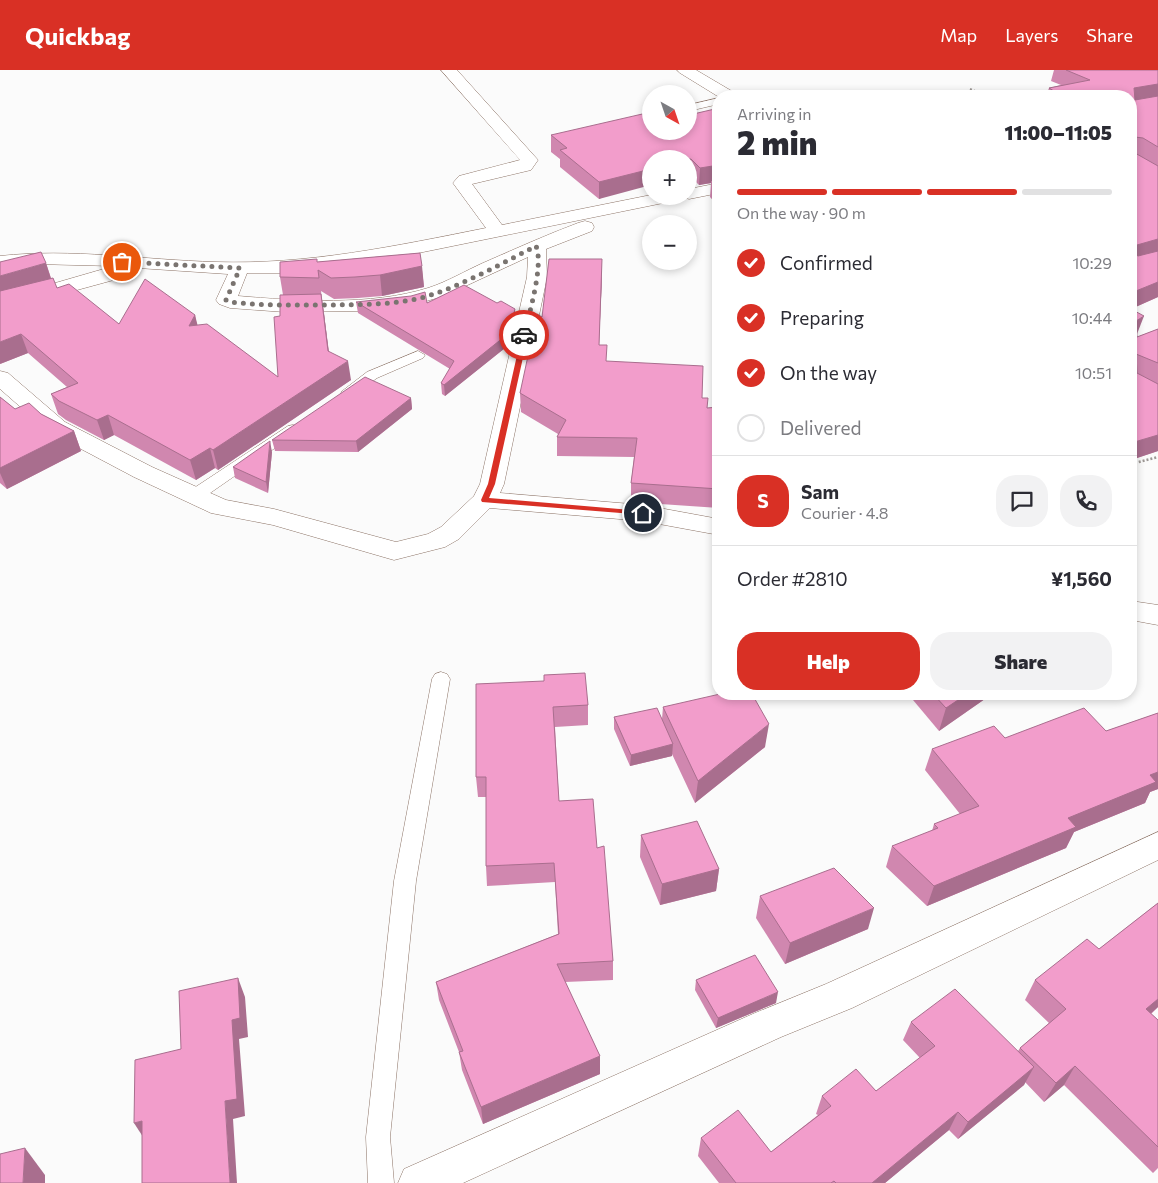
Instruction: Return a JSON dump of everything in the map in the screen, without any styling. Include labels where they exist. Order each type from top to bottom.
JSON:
[{"type":"street","points":[[449,70],[529,160],[525,166],[465,180],[462,184],[498,232]]},
{"type":"street","points":[[685,70],[720,90]]},
{"type":"street","points":[[697,192],[712,189]]},
{"type":"street","points":[[0,262],[35,258],[240,268],[296,267],[338,262],[642,202]]},
{"type":"street","points":[[240,268],[226,300],[230,302],[285,306],[392,303],[427,296],[495,267],[536,246],[602,219],[618,207]]},
{"type":"street","points":[[0,378],[57,427],[194,496],[220,507],[274,517],[382,546],[394,551],[436,541],[450,533],[484,500],[492,484],[537,277],[538,253],[536,246]]},
{"type":"street","points":[[0,306],[114,274],[137,262]]},
{"type":"street","points":[[484,500],[643,513],[712,526]]},
{"type":"street","points":[[1137,611],[1158,615]]},
{"type":"street","points":[[418,1183],[768,1025],[839,996],[1158,845]]},
{"type":"lane","points":[[698,106],[712,103]]},
{"type":"lane","points":[[332,402],[372,375],[418,355]]},
{"type":"lane","points":[[194,496],[308,419]]},
{"type":"lane","points":[[381,1183],[378,1137],[405,881],[441,679]]},
{"type":"path","points":[[1137,462],[1158,457]]},
{"type":"building","points":[[1066,70],[1158,70],[1158,84],[1134,88],[1134,90],[1052,90],[1049,88],[1090,80]]},
{"type":"building","points":[[1158,96],[1158,147],[1143,138],[1137,137],[1137,100]]},
{"type":"building","points":[[712,110],[712,166],[700,168],[697,165],[697,150],[642,150],[642,171],[599,182],[560,150],[567,148],[551,135],[642,114],[642,140],[698,140],[698,113]]},
{"type":"building","points":[[1137,154],[1158,166],[1158,239],[1137,245]]},
{"type":"building","points":[[1158,251],[1158,282],[1137,291],[1137,255]]},
{"type":"building","points":[[41,252],[46,263],[0,276],[0,262]]},
{"type":"building","points":[[420,253],[422,266],[380,275],[331,278],[318,270],[319,278],[280,277],[280,262],[317,259],[317,262]]},
{"type":"building","points":[[549,259],[602,259],[599,345],[607,345],[606,361],[703,366],[702,398],[708,398],[707,408],[712,408],[712,489],[631,483],[637,438],[557,437],[566,420],[520,393],[537,314],[542,317]]},
{"type":"building","points":[[53,278],[57,288],[69,284],[119,324],[145,279],[195,315],[189,326],[207,324],[278,377],[274,317],[280,316],[280,295],[321,294],[328,351],[348,361],[213,450],[210,448],[190,460],[108,415],[97,420],[59,401],[51,394],[78,383],[21,334],[0,342],[0,291]]},
{"type":"building","points":[[464,285],[497,303],[501,301],[515,309],[509,333],[444,385],[441,383],[454,361],[356,302],[411,296],[425,292],[427,303]]},
{"type":"building","points":[[1137,312],[1144,316],[1137,320]]},
{"type":"building","points":[[1158,329],[1158,363],[1137,354],[1137,337]]},
{"type":"building","points":[[1137,373],[1158,384],[1158,435],[1137,441]]},
{"type":"building","points":[[365,377],[411,398],[356,441],[272,440]]},
{"type":"building","points":[[0,397],[15,409],[29,403],[41,414],[74,431],[0,468]]},
{"type":"building","points":[[270,441],[266,482],[233,467]]},
{"type":"building","points":[[585,673],[588,705],[553,707],[559,801],[593,799],[597,848],[604,846],[613,961],[557,964],[600,1056],[481,1107],[459,1052],[463,1051],[436,982],[559,934],[554,863],[486,866],[486,777],[476,777],[476,684],[544,681],[544,675]]},
{"type":"building","points":[[712,696],[712,700],[755,700],[769,724],[698,781],[663,707]]},
{"type":"building","points":[[939,700],[958,700],[946,708]]},
{"type":"building","points":[[657,708],[673,744],[631,755],[614,717]]},
{"type":"building","points":[[1084,708],[1106,731],[1158,713],[1158,772],[1150,775],[1156,782],[1068,818],[1076,827],[934,886],[892,846],[938,828],[934,824],[979,806],[932,749],[994,726],[1005,738]]},
{"type":"building","points":[[697,821],[719,869],[662,884],[641,835]]},
{"type":"building","points":[[834,868],[874,908],[790,943],[760,896]]},
{"type":"building","points":[[1158,903],[1158,999],[1146,1009],[1158,1020],[1158,1147],[1075,1066],[1056,1083],[1020,1048],[1066,1009],[1035,980],[1087,939],[1099,949]]},
{"type":"building","points":[[755,955],[778,992],[718,1018],[696,980]]},
{"type":"building","points":[[238,978],[240,1018],[232,1020],[237,1099],[225,1101],[230,1183],[142,1183],[142,1121],[134,1123],[135,1060],[181,1049],[179,991]]},
{"type":"building","points":[[955,989],[1034,1067],[968,1122],[958,1112],[872,1183],[836,1183],[834,1181],[831,1183],[736,1183],[701,1138],[738,1110],[771,1152],[831,1106],[822,1096],[856,1069],[876,1091],[935,1046],[911,1022]]},
{"type":"building","points":[[25,1148],[23,1183],[0,1183],[0,1154]]},
{"type":"way so far","points":[[122,262],[240,268],[226,300],[230,302],[285,306],[366,305],[392,303],[427,296],[495,267],[536,246],[538,253],[537,277],[524,335]]},
{"type":"route","points":[[524,335],[492,484],[484,500],[643,513]]}]
